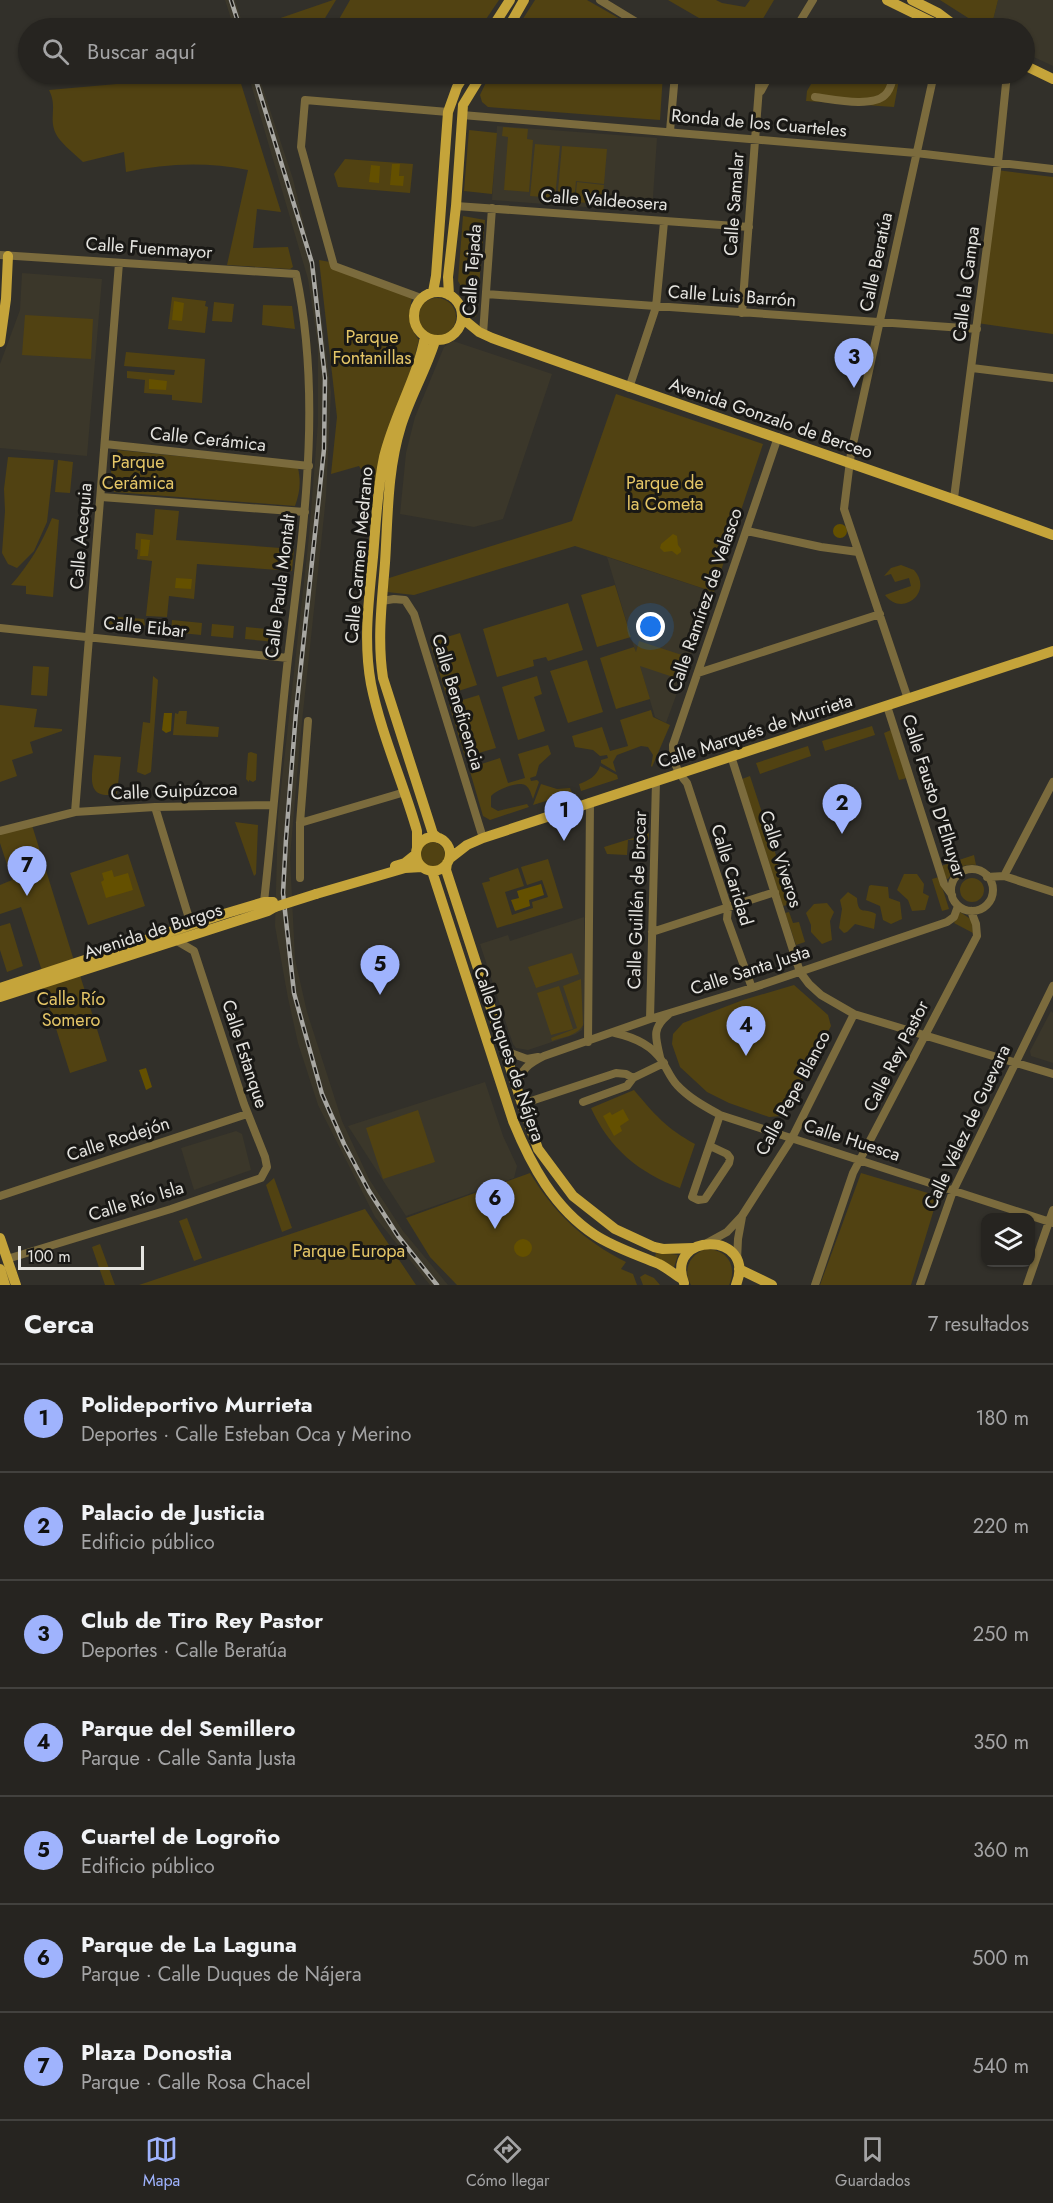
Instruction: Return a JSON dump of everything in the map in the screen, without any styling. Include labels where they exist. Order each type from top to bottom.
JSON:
[{"type":"main road","points":[[498,18],[510,0]]},
{"type":"main road","points":[[514,18],[524,0]]},
{"type":"main road","points":[[887,0],[924,18]]},
{"type":"main road","points":[[912,0],[945,18]]},
{"type":"main road","points":[[1035,70],[1053,79]]},
{"type":"main road","points":[[433,292],[448,112],[459,84]]},
{"type":"main road","points":[[449,295],[448,277],[456,206],[462,114],[464,105],[476,84]]},
{"type":"main road","points":[[0,342],[6,298],[4,256]]},
{"type":"main road","points":[[433,292],[449,295],[459,305],[462,318],[461,326],[454,334],[443,340],[430,339],[419,332],[413,318],[414,311],[422,298],[433,292]]},
{"type":"main road","name":"Avenida Gonzalo de Berceo","points":[[462,318],[481,333]]},
{"type":"main road","name":"Avenida Gonzalo de Berceo","points":[[454,334],[468,331],[481,333],[629,388],[954,498],[1053,535]]},
{"type":"main road","name":"Calle Carmen Medrano","points":[[430,339],[401,426],[391,472],[380,655],[383,678],[434,834],[441,841]]},
{"type":"main road","name":"Calle Carmen Medrano","points":[[416,851],[417,831],[376,707],[367,656],[367,612],[377,495],[384,457],[394,422],[430,339]]},
{"type":"main road","name":"Calle Marqués de Murrieta","points":[[441,841],[460,846],[467,845],[590,802],[1053,651]]},
{"type":"main road","points":[[426,839],[441,841],[449,848],[448,861],[442,868],[405,868],[315,892],[405,863],[426,839]]},
{"type":"main road","name":"Calle Marqués de Murrieta","points":[[448,861],[467,845]]},
{"type":"main road","points":[[416,851],[417,862],[427,869]]},
{"type":"main road","name":"Calle Duques de Nájera","points":[[448,861],[446,870],[538,1149],[573,1196],[615,1229],[663,1249],[693,1248],[707,1243]]},
{"type":"main road","name":"Calle Duques de Nájera","points":[[427,869],[528,1158],[547,1190],[595,1235],[660,1264],[683,1282]]},
{"type":"main road","name":"Avenida de Burgos","points":[[0,988],[182,928],[203,927],[268,911],[271,903],[315,892]]},
{"type":"main road","points":[[188,915],[203,927]]},
{"type":"main road","points":[[182,928],[187,922],[188,915]]},
{"type":"main road","name":"Avenida de Burgos","points":[[0,998],[177,940],[203,927]]},
{"type":"main road","points":[[0,1238],[16,1285]]},
{"type":"main road","points":[[707,1243],[724,1246],[738,1264],[772,1285]]},
{"type":"main road","points":[[683,1282],[682,1265],[693,1248]]},
{"type":"main road","points":[[736,1285],[738,1264]]},
{"type":"main road","points":[[0,1269],[5,1285]]},
{"type":"street","points":[[600,0],[630,18]]},
{"type":"street","points":[[802,18],[813,0]]},
{"type":"street","points":[[670,131],[674,84]]},
{"type":"street","name":"Calle Samalar","points":[[742,313],[759,84]]},
{"type":"street","name":"Calle Samalar","points":[[758,97],[765,84]]},
{"type":"street","points":[[815,97],[877,101],[887,94],[890,84]]},
{"type":"street","name":"Calle Beratúa","points":[[908,699],[844,508],[850,463],[932,84]]},
{"type":"street","name":"Calle la Campa","points":[[954,498],[998,162],[1006,84]]},
{"type":"street","points":[[422,298],[334,266],[301,147],[305,100],[448,112]]},
{"type":"street","name":"Ronda de los Cuarteles","points":[[462,114],[916,153],[1053,169]]},
{"type":"street","name":"Calle Valdeosera","points":[[456,206],[749,227]]},
{"type":"street","name":"Calle Tejada","points":[[481,333],[492,208]]},
{"type":"street","points":[[629,388],[656,307],[664,222]]},
{"type":"street","name":"Calle Fuenmayor","points":[[4,256],[296,274]]},
{"type":"street","name":"Calle Acequia","points":[[75,812],[119,262]]},
{"type":"street","name":"Calle Paula Montalt","points":[[271,903],[273,805],[309,466],[308,362],[296,274]]},
{"type":"street","name":"Calle Luis Barrón","points":[[486,294],[976,329]]},
{"type":"street","points":[[972,368],[1053,378]]},
{"type":"street","name":"Calle Ramírez de Velasco","points":[[678,773],[673,759],[673,745],[778,437]]},
{"type":"street","name":"Calle Cerámica","points":[[105,444],[309,466]]},
{"type":"street","points":[[101,497],[305,512]]},
{"type":"street","points":[[747,531],[821,547],[858,552]]},
{"type":"street","name":"Calle Beneficencia","points":[[382,601],[405,600],[414,614],[483,838]]},
{"type":"street","points":[[698,673],[879,614]]},
{"type":"street","name":"Calle Eibar","points":[[0,628],[288,658]]},
{"type":"street","name":"Calle Fausto D'Elhuyar","points":[[887,706],[944,884],[952,895]]},
{"type":"street","points":[[300,878],[300,823],[308,721]]},
{"type":"street","name":"Calle Viveros","points":[[731,756],[800,972]]},
{"type":"street","name":"Calle Caridad","points":[[678,773],[687,783],[728,908],[728,919],[752,988]]},
{"type":"street","name":"Calle Guillén de Brocar","points":[[650,1020],[656,781]]},
{"type":"street","points":[[1004,876],[1053,782]]},
{"type":"street","points":[[300,823],[405,792]]},
{"type":"street","points":[[588,1042],[590,802]]},
{"type":"street","name":"Calle Guipúzcoa","points":[[0,831],[75,812],[155,807],[273,805]]},
{"type":"street","points":[[155,807],[188,915]]},
{"type":"street","points":[[972,870],[987,877],[992,888],[991,899],[983,908],[971,911],[958,906],[952,895],[952,883],[960,873],[972,870]]},
{"type":"street","points":[[987,877],[1004,876],[1053,892]]},
{"type":"street","points":[[652,932],[775,892]]},
{"type":"street","name":"Calle Santa Justa","points":[[505,1051],[527,1059],[588,1042],[947,922],[954,917],[958,906]]},
{"type":"street","name":"Calle Rey Pastor","points":[[815,1285],[852,1173],[977,936],[976,924],[971,911]]},
{"type":"street","points":[[177,940],[194,951],[202,935],[203,927]]},
{"type":"street","name":"Calle Estanque","points":[[194,951],[247,1114],[266,1157],[267,1167]]},
{"type":"street","points":[[800,972],[821,995],[854,1014],[1053,1074]]},
{"type":"street","name":"Calle Vélez de Guevara","points":[[920,1285],[952,1191],[1053,986]]},
{"type":"street","name":"Calle Huesca","points":[[670,1013],[658,1023],[655,1032],[662,1061],[675,1084],[698,1103],[720,1115],[1051,1222]]},
{"type":"street","name":"Calle Pepe Blanco","points":[[707,1243],[727,1232],[742,1216],[792,1138],[854,1014]]},
{"type":"street","name":"Calle Huesca","points":[[615,1033],[634,1038],[662,1061]]},
{"type":"street","name":"Calle Santa Justa","points":[[517,1088],[518,1078],[523,1070],[544,1056]]},
{"type":"street","points":[[583,1102],[627,1086],[633,1078],[662,1061]]},
{"type":"street","points":[[522,1104],[616,1073],[626,1074],[633,1078]]},
{"type":"street","name":"Calle Rodejón","points":[[0,1196],[247,1114]]},
{"type":"street","points":[[710,1146],[728,1154],[729,1163],[705,1199],[698,1200],[692,1197],[720,1115]]},
{"type":"street","name":"Calle Río Isla","points":[[7,1259],[261,1179],[267,1167]]},
{"type":"street","points":[[1027,1285],[1051,1222],[1053,1210]]},
{"type":"street","name":"Calle Pepe Blanco","points":[[738,1264],[738,1239],[742,1216]]},
{"type":"shaded area","points":[[225,0],[235,0],[241,18],[231,18]]},
{"type":"shaded area","points":[[998,0],[1053,0],[1053,66],[1035,58],[1035,18],[994,18]]},
{"type":"shaded area","points":[[251,84],[261,84],[293,179],[316,274],[331,392],[326,497],[290,857],[295,959],[307,1012],[342,1121],[369,1179],[403,1231],[448,1285],[430,1285],[375,1217],[318,1105],[298,1043],[275,926],[278,816],[309,536],[318,423],[318,345],[308,279]]},
{"type":"shaded area","points":[[497,126],[657,138],[652,212],[492,200]]},
{"type":"shaded area","points":[[392,164],[400,164],[399,176],[404,176],[403,186],[390,185]]},
{"type":"shaded area","points":[[371,165],[380,166],[379,183],[369,182]]},
{"type":"shaded area","points":[[22,273],[102,279],[87,456],[0,448],[0,364],[20,310]]},
{"type":"shaded area","points":[[174,301],[184,303],[182,321],[172,320]]},
{"type":"shaded area","points":[[453,341],[552,374],[503,519],[474,527],[400,514],[406,453],[415,417],[444,347]]},
{"type":"shaded area","points":[[149,379],[167,381],[166,390],[149,389]]},
{"type":"shaded area","points":[[840,524],[845,526],[847,531],[845,536],[840,538],[835,536],[833,531],[835,526]]},
{"type":"shaded area","points":[[673,534],[677,536],[681,549],[677,555],[672,551],[664,552],[660,548],[661,544]]},
{"type":"shaded area","points":[[141,539],[150,540],[148,556],[140,556]]},
{"type":"shaded area","points":[[607,557],[714,592],[666,723],[655,717]]},
{"type":"shaded area","points":[[176,578],[192,579],[191,589],[175,588]]},
{"type":"shaded area","points":[[164,713],[172,713],[171,731],[166,733],[162,730]]},
{"type":"shaded area","points":[[112,870],[114,877],[128,873],[133,890],[106,898],[101,882],[104,880],[102,873]]},
{"type":"shaded area","points":[[541,884],[544,895],[529,900],[530,906],[515,911],[511,900],[519,898],[517,891]]},
{"type":"shaded area","points":[[584,917],[584,1023],[582,1030],[528,1050],[516,1048],[480,944],[508,935],[510,941]]},
{"type":"shaded area","points":[[1051,1011],[1053,1013],[1053,1063],[1031,1056],[1030,1051]]},
{"type":"shaded area","points":[[146,1068],[152,1087],[146,1090],[139,1070]]},
{"type":"shaded area","points":[[485,1082],[503,1136],[517,1166],[514,1178],[406,1216],[348,1126]]},
{"type":"shaded area","points":[[623,1109],[629,1120],[620,1126],[622,1131],[614,1136],[603,1116],[610,1112],[612,1115]]},
{"type":"shaded area","points":[[236,1131],[242,1134],[251,1170],[194,1190],[181,1148]]},
{"type":"shaded area","points":[[523,1239],[529,1242],[532,1248],[529,1254],[523,1257],[517,1254],[514,1248],[517,1242]]},
{"type":"green space","points":[[333,0],[336,0],[325,18],[281,18]]},
{"type":"green space","points":[[350,0],[499,0],[487,18],[340,18]]},
{"type":"green space","points":[[535,0],[587,0],[618,18],[523,18]]},
{"type":"green space","points":[[668,0],[716,0],[745,7],[750,0],[774,0],[763,18],[699,18]]},
{"type":"green space","points":[[940,0],[998,0],[994,18],[968,18]]},
{"type":"green space","points":[[117,84],[241,84],[281,212],[257,209],[253,248],[288,247],[293,267],[290,269],[227,265],[248,170],[187,165],[126,172],[124,152],[83,162],[62,142],[54,129],[53,101],[49,90]]},
{"type":"green space","points":[[485,84],[662,84],[660,120],[488,107],[482,102],[480,95]]},
{"type":"green space","points":[[811,84],[898,84],[894,107],[806,101],[807,91]]},
{"type":"green space","points":[[503,127],[528,129],[527,139],[533,140],[529,192],[504,190],[508,137],[502,136]]},
{"type":"green space","points":[[469,130],[497,133],[492,194],[464,191]]},
{"type":"green space","points":[[535,144],[560,146],[555,198],[530,196]]},
{"type":"green space","points":[[562,146],[607,149],[604,184],[576,181],[574,202],[557,201]]},
{"type":"green space","points":[[345,159],[413,164],[410,193],[338,187],[334,174]]},
{"type":"green space","points":[[997,170],[1053,177],[1053,334],[977,323]]},
{"type":"green space","points":[[577,182],[604,185],[602,204],[575,202]]},
{"type":"green space","points":[[463,216],[485,220],[476,317],[472,314],[470,302],[458,281]]},
{"type":"green space","name":"Parque Fontanillas","points":[[319,260],[330,262],[412,298],[410,320],[419,340],[377,495],[359,466],[331,474],[337,417]]},
{"type":"green space","points":[[172,297],[206,301],[205,306],[208,307],[205,333],[168,329]]},
{"type":"green space","points":[[437,298],[450,304],[456,317],[450,330],[437,336],[424,330],[418,317],[424,304]]},
{"type":"green space","points":[[214,302],[234,304],[232,322],[212,321]]},
{"type":"green space","points":[[263,305],[292,306],[295,329],[262,325]]},
{"type":"green space","points":[[25,315],[93,319],[91,359],[22,355]]},
{"type":"green space","points":[[126,352],[205,359],[202,403],[172,400],[172,395],[144,393],[145,380],[127,378],[127,371],[174,375],[175,370],[124,366]]},
{"type":"green space","name":"Parque de la Cometa","points":[[616,394],[763,444],[714,592],[575,546],[414,595],[387,592],[389,578],[572,521]]},
{"type":"green space","name":"Parque Cerámica","points":[[118,450],[298,468],[300,482],[298,496],[295,506],[114,492],[111,471]]},
{"type":"green space","points":[[8,457],[54,460],[47,522],[34,551],[17,568],[8,564],[2,553],[4,489]]},
{"type":"green space","points":[[58,460],[73,462],[70,493],[55,492]]},
{"type":"green space","points":[[155,509],[179,511],[176,540],[294,549],[292,571],[197,564],[194,599],[169,596],[167,617],[146,616],[152,561],[137,559],[136,533],[153,535]]},
{"type":"green space","points":[[52,518],[59,520],[53,597],[26,594],[26,586],[11,585],[24,570]]},
{"type":"green space","points":[[901,565],[914,570],[919,578],[920,586],[918,594],[913,599],[900,604],[885,595],[911,586],[909,578],[895,582],[891,574],[884,576],[891,568]]},
{"type":"green space","points":[[615,585],[631,637],[597,647],[581,595]]},
{"type":"green space","points":[[568,603],[583,650],[548,661],[546,657],[533,660],[534,666],[497,677],[483,629]]},
{"type":"green space","points":[[108,616],[144,619],[145,625],[141,627],[107,624]]},
{"type":"green space","points":[[172,620],[202,623],[201,635],[171,632]]},
{"type":"green space","points":[[212,624],[234,626],[233,638],[211,636]]},
{"type":"green space","points":[[246,627],[276,630],[275,642],[245,639]]},
{"type":"green space","points":[[460,633],[477,685],[446,695],[430,642]]},
{"type":"green space","points":[[639,641],[685,656],[679,679],[640,666],[650,699],[616,709],[600,658],[634,647],[636,652]]},
{"type":"green space","points":[[587,660],[603,712],[568,723],[550,671]]},
{"type":"green space","points":[[33,666],[49,667],[47,696],[31,695]]},
{"type":"green space","points":[[153,676],[158,680],[151,772],[145,775],[137,772],[143,722],[150,723]]},
{"type":"green space","points":[[537,676],[542,694],[534,697],[545,731],[518,740],[502,687]]},
{"type":"green space","points":[[479,695],[496,748],[465,757],[449,704]]},
{"type":"green space","points":[[0,705],[37,709],[34,727],[62,729],[62,731],[30,742],[33,753],[12,760],[17,776],[0,782]]},
{"type":"green space","points":[[651,710],[653,717],[670,725],[652,767],[653,755],[648,747],[641,746],[617,755],[613,762],[616,772],[601,763],[601,760],[608,758],[607,755],[600,756],[593,750],[575,747],[572,736],[602,727],[610,751],[628,746],[620,720]]},
{"type":"green space","points":[[179,711],[187,711],[186,724],[219,727],[218,737],[173,735],[175,713],[178,714]]},
{"type":"green space","points":[[872,726],[875,735],[825,751],[822,741]]},
{"type":"green space","points":[[891,730],[907,778],[899,780],[884,733]]},
{"type":"green space","points":[[548,745],[551,754],[539,765],[536,776],[530,778],[531,781],[539,782],[533,799],[528,788],[521,784],[497,791],[491,796],[491,807],[498,811],[527,804],[529,807],[490,820],[483,816],[469,768],[500,758],[508,783],[525,778],[518,754]]},
{"type":"green space","points":[[808,746],[811,756],[760,774],[756,763]]},
{"type":"green space","points":[[248,753],[257,754],[256,780],[253,782],[249,780],[249,782],[246,779]]},
{"type":"green space","points":[[94,755],[121,757],[117,794],[100,794],[95,790],[92,779]]},
{"type":"green space","points":[[600,766],[617,775],[618,779],[581,791],[579,784],[592,778]]},
{"type":"green space","points":[[750,776],[792,904],[783,906],[742,779]]},
{"type":"green space","points":[[541,784],[557,789],[570,788],[572,793],[533,805]]},
{"type":"green space","points":[[31,822],[75,964],[43,974],[21,907],[0,914],[0,885],[12,880],[0,843],[0,831]]},
{"type":"green space","points":[[235,822],[258,825],[256,874],[254,876]]},
{"type":"green space","points":[[649,833],[649,840],[628,840],[627,855],[607,854],[604,847]]},
{"type":"green space","points":[[432,842],[441,846],[445,855],[441,864],[432,868],[423,864],[419,855],[423,846]]},
{"type":"green space","points":[[128,854],[145,906],[88,925],[70,873]]},
{"type":"green space","points":[[974,855],[976,865],[960,867],[948,879],[945,878],[941,866]]},
{"type":"green space","points":[[548,859],[563,908],[497,928],[482,883],[490,881],[489,878],[518,868],[524,886],[505,892],[512,915],[533,908],[532,902],[548,897],[542,880],[527,885],[521,867]]},
{"type":"green space","points":[[904,874],[917,874],[924,884],[923,893],[929,896],[925,910],[912,911],[908,900],[897,890]]},
{"type":"green space","points":[[939,877],[949,909],[942,911],[932,879]]},
{"type":"green space","points":[[972,878],[980,882],[984,890],[980,898],[972,902],[964,898],[960,890],[964,882]]},
{"type":"green space","points":[[871,885],[888,887],[889,898],[900,902],[902,919],[891,924],[883,920],[880,906],[866,900]]},
{"type":"green space","points":[[848,892],[857,898],[860,909],[876,914],[874,929],[855,924],[844,933],[839,928],[842,909],[840,900]]},
{"type":"green space","points":[[827,903],[834,912],[830,921],[832,940],[822,944],[811,932],[806,913],[814,904]]},
{"type":"green space","points":[[789,912],[793,923],[799,922],[805,942],[796,945],[785,913]]},
{"type":"green space","points":[[960,912],[972,920],[973,933],[954,923]]},
{"type":"green space","points":[[10,923],[23,966],[7,972],[0,950],[0,926]]},
{"type":"green space","points":[[572,953],[579,974],[536,988],[528,967]]},
{"type":"green space","name":"Calle Río Somero","points":[[79,972],[107,1061],[70,1073],[42,984]]},
{"type":"green space","points":[[581,979],[583,1025],[573,1034],[552,1041],[551,1038],[577,1028],[563,986]]},
{"type":"green space","points":[[794,985],[828,1015],[831,1026],[787,1111],[781,1116],[769,1117],[729,1103],[707,1092],[680,1067],[672,1044],[673,1034],[683,1023],[743,1000]]},
{"type":"green space","points":[[559,986],[573,1029],[551,1035],[537,993]]},
{"type":"green space","points":[[634,1090],[676,1133],[695,1144],[680,1188],[651,1175],[627,1157],[607,1135],[591,1108]]},
{"type":"green space","points":[[418,1110],[435,1162],[383,1179],[366,1128]]},
{"type":"green space","points":[[530,1173],[549,1201],[571,1225],[597,1245],[626,1262],[621,1269],[633,1274],[637,1285],[457,1285],[430,1257],[406,1218]]},
{"type":"green space","points":[[861,1173],[938,1196],[911,1285],[820,1285]]},
{"type":"green space","points":[[274,1178],[292,1228],[282,1232],[266,1185]]},
{"type":"green space","name":"Parque Europa","points":[[365,1209],[416,1285],[139,1285]]},
{"type":"green space","points":[[187,1218],[202,1258],[194,1261],[179,1221]]},
{"type":"green space","points":[[100,1244],[115,1285],[105,1285],[92,1247]]},
{"type":"green space","points":[[706,1249],[720,1252],[729,1260],[732,1271],[729,1285],[691,1285],[687,1274],[689,1263],[700,1251]]},
{"type":"green space","points":[[656,1252],[678,1255],[674,1267],[655,1257]]},
{"type":"green space","points":[[645,1274],[654,1278],[660,1285],[643,1285],[640,1277]]},
{"type":"railway","points":[[231,0],[237,18]]},
{"type":"railway","points":[[257,84],[312,263],[325,378],[324,449],[296,712],[283,893],[294,993],[322,1094],[344,1144],[369,1191],[398,1236],[437,1285]]},
{"type":"place","name":"Club de Tiro Rey Pastor","points":[[854,388]]},
{"type":"place","name":"Palacio de Justicia","points":[[842,834]]},
{"type":"place","name":"Polideportivo Murrieta","points":[[564,841]]},
{"type":"place","name":"Plaza Donostia","points":[[27,896]]},
{"type":"place","name":"Cuartel de Logroño","points":[[380,995]]},
{"type":"place","name":"Parque del Semillero","points":[[746,1056]]},
{"type":"place","name":"Parque de La Laguna","points":[[495,1229]]}]
